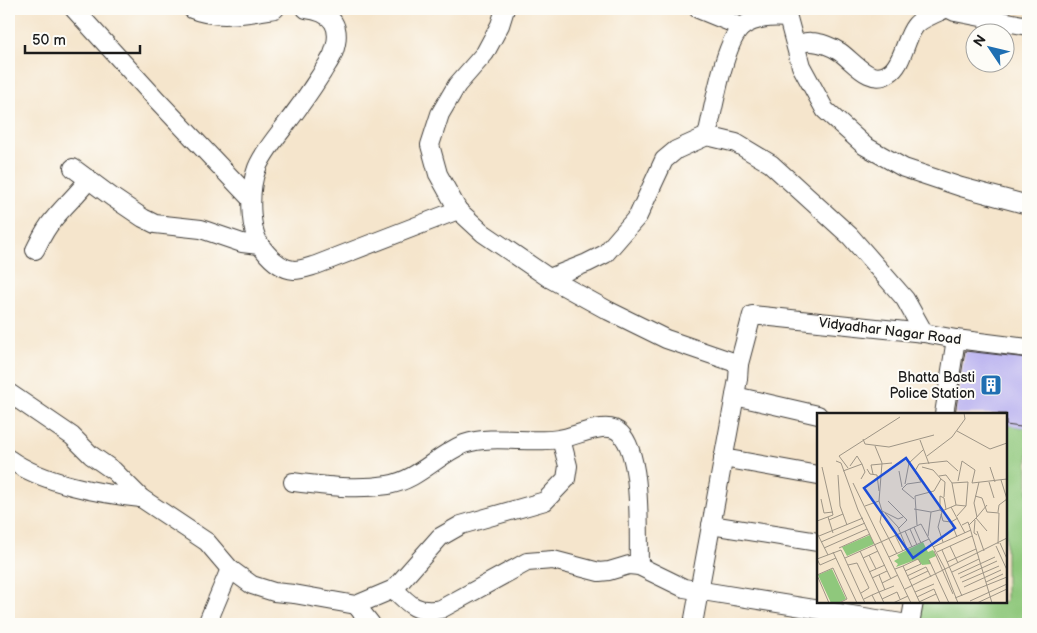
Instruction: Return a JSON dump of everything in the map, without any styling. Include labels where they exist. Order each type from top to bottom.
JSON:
[{"type":"street","points":[[74,9],[251,199]]},
{"type":"street","points":[[192,9],[199,12],[244,14],[275,9]]},
{"type":"street","points":[[306,9],[319,10],[330,16],[336,26],[336,40],[333,54],[309,94],[268,148],[257,168],[251,199],[253,226],[259,245],[272,261],[293,270],[316,265],[458,210]]},
{"type":"street","points":[[505,9],[500,25],[484,54],[457,85],[440,114],[430,145],[438,174],[458,210],[483,233],[549,278],[609,311],[666,339],[739,364],[735,396],[693,624]]},
{"type":"street","points":[[698,9],[742,26]]},
{"type":"street","points":[[796,45],[810,42],[824,45],[839,51],[865,73],[878,77],[889,74],[895,68],[915,25],[921,20],[945,9]]},
{"type":"street","points":[[949,9],[955,12],[1028,26]]},
{"type":"street","points":[[707,136],[725,59],[732,41],[742,26],[775,13],[788,18],[801,66],[825,110],[865,146],[904,168],[961,187],[1028,205]]},
{"type":"street","points":[[549,278],[605,254],[638,216],[664,160],[676,150],[707,136],[736,143],[771,164],[850,236],[905,298],[924,333]]},
{"type":"street","points":[[73,168],[136,213],[155,224],[190,226],[242,243],[259,245]]},
{"type":"street","points":[[35,250],[42,235],[53,220],[89,179]]},
{"type":"street","name":"Vidyadhar Nagar Road","points":[[739,364],[752,315],[924,333],[1028,348]]},
{"type":"street","points":[[944,413],[956,339]]},
{"type":"street","points":[[9,393],[72,436],[91,455],[114,471],[142,498],[207,542],[230,568],[252,585],[274,592],[356,605],[394,589],[440,536],[461,525],[545,501],[566,479],[568,466],[561,439]]},
{"type":"street","points":[[735,396],[817,415]]},
{"type":"street","points":[[293,482],[336,488],[390,485],[412,477],[446,453],[474,441],[543,441],[561,439],[605,427],[615,428],[622,434],[630,446],[634,458],[637,477],[640,566]]},
{"type":"street","points":[[724,458],[817,475]]},
{"type":"street","points":[[9,459],[20,467],[42,477],[113,495],[142,498]]},
{"type":"street","points":[[711,525],[817,542]]},
{"type":"street","points":[[394,589],[408,604],[429,612],[441,609],[527,562],[553,560],[599,572],[629,565],[640,566],[684,588],[909,624],[914,603]]},
{"type":"street","points":[[207,624],[230,568]]},
{"type":"street","points":[[356,605],[371,624]]},
{"type":"green space","points":[[1007,425],[1028,428],[1028,624],[915,624],[918,603],[1007,603]]},
{"type":"building","name":"Bhatta Basti Police Station","points":[[965,351],[1028,358],[1028,428],[1007,425],[1007,413],[955,413]]},
{"type":"place","name":"Bhatta Basti Police Station","points":[[991,385]]}]
